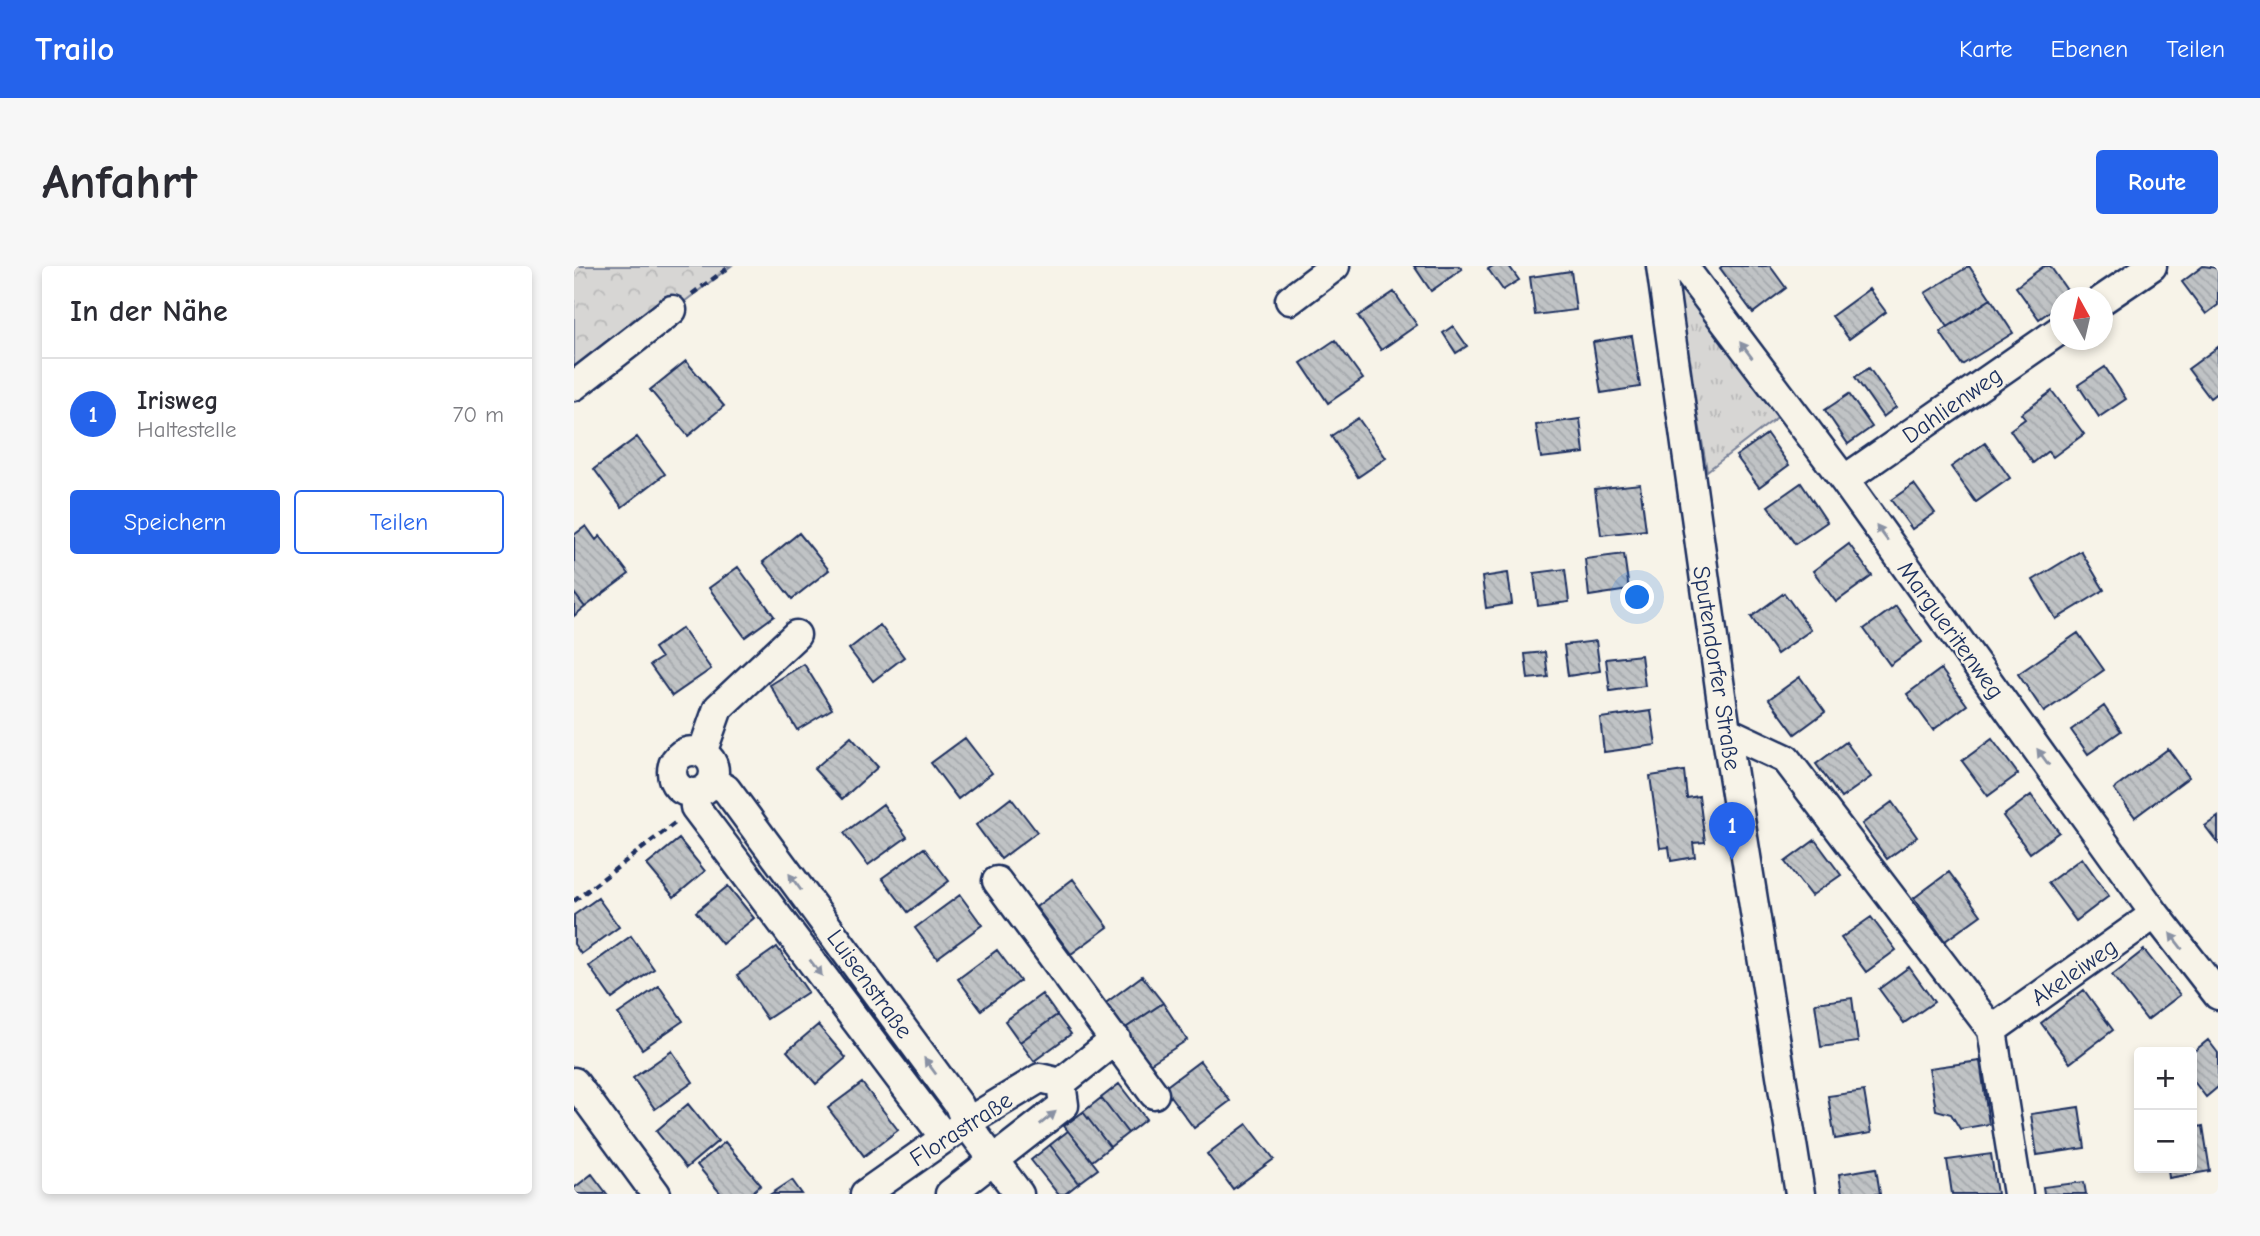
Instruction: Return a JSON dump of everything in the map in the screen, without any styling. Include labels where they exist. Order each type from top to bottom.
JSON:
[{"type":"street","points":[[1290,300],[1335,266]]},
{"type":"street","name":"Sputendorfer Straße","points":[[1661,266],[1726,731],[1800,1194]]},
{"type":"street","name":"Margueritenweg","points":[[1683,266],[1844,480],[2155,914],[2218,995]]},
{"type":"street","points":[[2113,293],[2152,266]]},
{"type":"street","points":[[574,386],[672,310]]},
{"type":"street","name":"Dahlienweg","points":[[1844,480],[2050,337]]},
{"type":"street","points":[[702,752],[718,708],[796,635]]},
{"type":"street","points":[[1726,731],[1786,759],[1992,1030],[2018,1194]]},
{"type":"street","name":"Luisenstraße","points":[[700,794],[714,770],[710,760],[702,752],[683,752],[671,767],[676,786],[700,794],[726,789],[959,1105],[955,1130],[994,1161],[1019,1194]]},
{"type":"street","points":[[997,881],[1154,1094]]},
{"type":"street","name":"Akeleiweg","points":[[1992,1030],[2155,914]]},
{"type":"street","points":[[1061,1083],[1116,1039]]},
{"type":"street","name":"Florastraße","points":[[865,1194],[955,1130],[1040,1078],[1061,1083],[1064,1105],[950,1194]]},
{"type":"street","points":[[574,1082],[656,1194]]},
{"type":"path","points":[[672,310],[731,266]]},
{"type":"path","points":[[574,901],[700,794]]},
{"type":"green space","points":[[574,266],[731,266],[574,386]]},
{"type":"green space","points":[[1686,290],[1780,415],[1707,471],[1678,297],[1680,292]]},
{"type":"building","points":[[1414,266],[1459,266],[1462,269],[1431,291]]},
{"type":"building","points":[[1493,266],[1509,266],[1519,280],[1503,290],[1488,269]]},
{"type":"building","points":[[1770,266],[1786,288],[1753,313],[1720,268]]},
{"type":"building","points":[[1969,266],[1991,299],[1948,327],[1925,293]]},
{"type":"building","points":[[2044,266],[2050,266],[2065,287],[2050,287],[2050,311],[2039,319],[2016,287]]},
{"type":"building","points":[[2203,266],[2218,268],[2218,305],[2206,314],[2182,282]]},
{"type":"building","points":[[1571,271],[1576,310],[1535,315],[1530,277]]},
{"type":"building","points":[[1869,289],[1886,312],[1849,339],[1832,316]]},
{"type":"building","points":[[1394,292],[1417,325],[1381,350],[1358,316]]},
{"type":"building","points":[[1991,299],[2013,333],[1962,365],[1940,332]]},
{"type":"building","points":[[1453,326],[1467,346],[1456,353],[1443,333]]},
{"type":"building","points":[[1632,336],[1640,387],[1601,393],[1593,342]]},
{"type":"building","points":[[1335,340],[1363,379],[1328,403],[1301,363]]},
{"type":"building","points":[[2218,347],[2218,392],[2210,398],[2188,369]]},
{"type":"building","points":[[686,361],[724,406],[688,436],[650,390]]},
{"type":"building","points":[[2105,367],[2126,399],[2099,417],[2078,385]]},
{"type":"building","points":[[1869,368],[1896,407],[1883,417],[1855,377]]},
{"type":"building","points":[[2052,391],[2084,434],[2053,457],[2048,451],[2033,463],[2010,430],[2025,419],[2021,414]]},
{"type":"building","points":[[1849,394],[1872,427],[1848,444],[1825,410]]},
{"type":"building","points":[[1358,418],[1386,458],[1358,477],[1331,436]]},
{"type":"building","points":[[1580,419],[1584,453],[1541,458],[1536,425]]},
{"type":"building","points":[[1767,434],[1789,465],[1759,487],[1736,456]]},
{"type":"building","points":[[637,437],[665,474],[622,507],[594,469]]},
{"type":"building","points":[[1985,443],[2010,478],[1976,502],[1951,467]]},
{"type":"building","points":[[1801,483],[1827,522],[1795,544],[1768,506]]},
{"type":"building","points":[[1640,484],[1646,530],[1601,535],[1595,489]]},
{"type":"building","points":[[1914,484],[1935,513],[1912,529],[1891,500]]},
{"type":"building","points":[[586,526],[596,540],[600,536],[629,574],[585,607],[574,593],[574,535]]},
{"type":"building","points":[[799,533],[829,570],[792,599],[763,562]]},
{"type":"building","points":[[1849,544],[1872,576],[1836,602],[1813,571]]},
{"type":"building","points":[[2081,551],[2104,590],[2056,619],[2033,580]]},
{"type":"building","points":[[1624,554],[1629,590],[1589,596],[1585,559]]},
{"type":"building","points":[[738,567],[774,616],[745,637],[709,588]]},
{"type":"building","points":[[1565,569],[1569,602],[1538,606],[1534,573]]},
{"type":"building","points":[[1508,573],[1512,604],[1486,608],[1482,577]]},
{"type":"building","points":[[574,593],[585,607],[574,616]]},
{"type":"building","points":[[1784,593],[1811,630],[1777,654],[1751,617]]},
{"type":"building","points":[[1896,606],[1922,642],[1890,665],[1864,629]]},
{"type":"building","points":[[880,625],[904,657],[873,681],[849,649]]},
{"type":"building","points":[[682,628],[711,669],[672,696],[650,665],[661,658],[654,648]]},
{"type":"building","points":[[2078,633],[2104,670],[2044,712],[2018,674]]},
{"type":"building","points":[[1596,641],[1600,671],[1568,676],[1564,645]]},
{"type":"building","points":[[1545,652],[1548,677],[1528,679],[1525,654]]},
{"type":"building","points":[[1641,655],[1645,686],[1610,691],[1606,659]]},
{"type":"building","points":[[804,664],[832,709],[797,730],[770,685]]},
{"type":"building","points":[[1941,669],[1967,705],[1933,730],[1907,694]]},
{"type":"building","points":[[1800,677],[1825,712],[1795,734],[1769,699]]},
{"type":"building","points":[[2104,706],[2121,731],[2088,754],[2071,730]]},
{"type":"building","points":[[1651,711],[1656,745],[1604,752],[1600,718]]},
{"type":"building","points":[[851,737],[878,767],[842,799],[814,769]]},
{"type":"building","points":[[965,738],[992,773],[958,799],[931,763]]},
{"type":"building","points":[[1992,739],[2018,774],[1988,796],[1962,761]]},
{"type":"building","points":[[1846,742],[1871,777],[1841,798],[1816,764]]},
{"type":"building","points":[[2168,749],[2189,777],[2135,817],[2114,789]]},
{"type":"building","points":[[1684,771],[1687,798],[1699,796],[1705,842],[1693,843],[1695,857],[1671,861],[1669,847],[1660,848],[1650,776]]},
{"type":"building","points":[[2031,795],[2059,832],[2030,853],[2003,816]]},
{"type":"building","points":[[1011,798],[1037,832],[1001,859],[976,825]]},
{"type":"building","points":[[1892,802],[1917,837],[1887,859],[1862,824]]},
{"type":"building","points":[[883,804],[907,837],[868,865],[844,833]]},
{"type":"building","points":[[2218,817],[2218,843],[2205,826]]},
{"type":"building","points":[[679,839],[705,871],[674,897],[647,865]]},
{"type":"building","points":[[1815,840],[1841,875],[1811,896],[1785,862]]},
{"type":"building","points":[[924,848],[949,881],[908,912],[882,878]]},
{"type":"building","points":[[2082,858],[2109,896],[2076,921],[2048,883]]},
{"type":"building","points":[[1949,872],[1981,915],[1945,941],[1914,898]]},
{"type":"building","points":[[1073,879],[1108,927],[1071,954],[1036,907]]},
{"type":"building","points":[[728,886],[754,918],[722,944],[696,912]]},
{"type":"building","points":[[960,895],[982,925],[937,958],[915,928]]},
{"type":"building","points":[[598,898],[619,927],[581,954],[574,944],[574,915]]},
{"type":"building","points":[[1871,917],[1896,950],[1866,972],[1841,938]]},
{"type":"building","points":[[631,936],[654,969],[612,999],[589,966]]},
{"type":"building","points":[[777,947],[808,992],[767,1019],[737,975]]},
{"type":"building","points":[[997,950],[1020,981],[981,1010],[958,979]]},
{"type":"building","points":[[2144,950],[2180,995],[2147,1020],[2112,975]]},
{"type":"building","points":[[1909,967],[1934,1002],[1904,1023],[1879,989]]},
{"type":"building","points":[[1142,976],[1163,1003],[1121,1031],[1103,1005]]},
{"type":"building","points":[[659,986],[683,1021],[642,1049],[618,1014]]},
{"type":"building","points":[[2084,990],[2113,1030],[2070,1063],[2041,1023]]},
{"type":"building","points":[[1042,994],[1057,1015],[1020,1042],[1005,1021]]},
{"type":"building","points":[[1852,998],[1858,1042],[1821,1047],[1815,1003]]},
{"type":"building","points":[[1163,1003],[1187,1040],[1145,1067],[1121,1031]]},
{"type":"building","points":[[1057,1015],[1071,1034],[1034,1061],[1020,1042]]},
{"type":"building","points":[[818,1025],[846,1058],[816,1084],[787,1051]]},
{"type":"building","points":[[2208,1040],[2218,1053],[2218,1087],[2206,1097],[2197,1085],[2197,1049]]},
{"type":"building","points":[[672,1051],[693,1082],[655,1109],[633,1078]]},
{"type":"building","points":[[1200,1061],[1230,1101],[1194,1128],[1164,1088]]},
{"type":"building","points":[[1980,1061],[1989,1124],[1960,1129],[1951,1114],[1936,1110],[1929,1068]]},
{"type":"building","points":[[862,1083],[898,1130],[864,1156],[828,1108]]},
{"type":"building","points":[[1119,1084],[1146,1119],[1128,1133],[1101,1098]]},
{"type":"building","points":[[1864,1091],[1871,1133],[1835,1139],[1828,1096]]},
{"type":"building","points":[[1101,1098],[1128,1133],[1110,1147],[1083,1112]]},
{"type":"building","points":[[688,1104],[718,1141],[686,1168],[656,1131]]},
{"type":"building","points":[[2079,1107],[2085,1148],[2037,1155],[2031,1114]]},
{"type":"building","points":[[1083,1112],[1110,1147],[1092,1161],[1064,1126]]},
{"type":"building","points":[[1247,1124],[1274,1159],[1233,1189],[1207,1154]]},
{"type":"building","points":[[2203,1126],[2210,1171],[2169,1178],[2168,1173],[2197,1173],[2197,1127]]},
{"type":"building","points":[[1068,1131],[1098,1169],[1079,1183],[1050,1145]]},
{"type":"building","points":[[725,1142],[761,1185],[750,1194],[721,1194],[697,1165]]},
{"type":"building","points":[[1050,1145],[1079,1183],[1065,1194],[1058,1194],[1031,1160]]},
{"type":"building","points":[[1991,1154],[1997,1194],[1952,1194],[1947,1160]]},
{"type":"building","points":[[1876,1168],[1880,1194],[1842,1194],[1839,1174]]},
{"type":"building","points":[[592,1174],[607,1194],[574,1194],[574,1188]]},
{"type":"building","points":[[792,1180],[802,1194],[771,1194]]},
{"type":"building","points":[[2084,1182],[2086,1194],[2044,1194],[2043,1187]]},
{"type":"place","name":"Irisweg","points":[[1732,860]]}]
